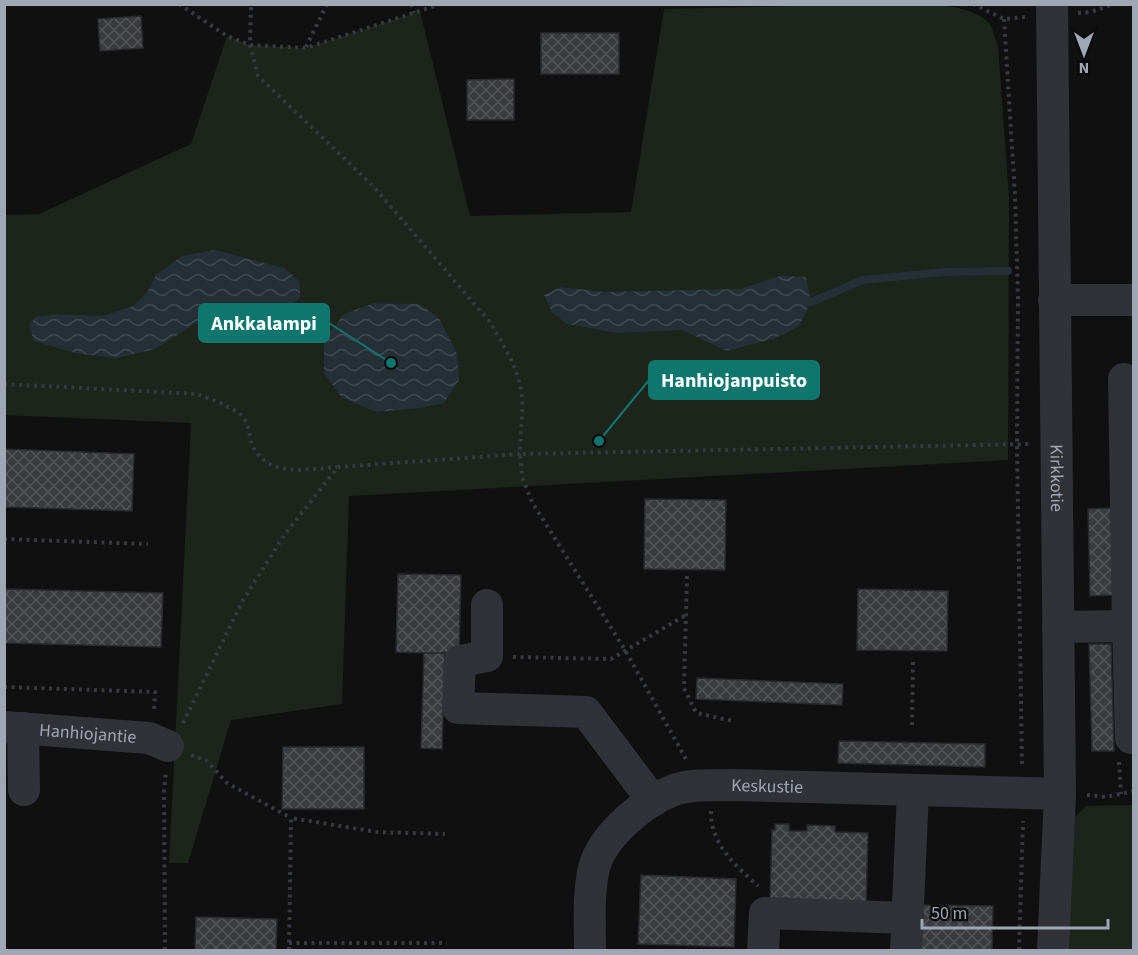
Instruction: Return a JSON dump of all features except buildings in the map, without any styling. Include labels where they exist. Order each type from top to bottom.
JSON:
[{"type":"street","name":"Kirkkotie","points":[[1052,4],[1058,627],[1071,794],[1053,951]]},
{"type":"street","points":[[1054,300],[1134,300]]},
{"type":"street","points":[[1124,379],[1131,738]]},
{"type":"street","points":[[487,605],[487,656],[460,661],[458,708],[586,712],[653,801]]},
{"type":"street","points":[[1058,627],[1128,626]]},
{"type":"street","points":[[14,728],[24,789]]},
{"type":"street","name":"Hanhiojantie","points":[[14,728],[159,742]]},
{"type":"street","name":"Keskustie","points":[[590,951],[590,907],[594,867],[604,847],[633,814],[675,789],[701,786],[1071,794]]},
{"type":"street","points":[[906,951],[914,791]]},
{"type":"street","points":[[763,951],[765,914],[908,918]]},
{"type":"path","points":[[179,4],[227,36],[250,45],[306,48],[441,4]]},
{"type":"path","points":[[250,4],[250,45],[258,76],[374,187],[489,321],[504,345],[518,375],[522,396],[520,454],[522,477],[532,502],[625,650],[691,767]]},
{"type":"path","points":[[306,48],[327,4]]},
{"type":"path","points":[[411,4],[414,13]]},
{"type":"path","points":[[973,4],[1004,19],[1015,195],[1018,297],[1017,445],[1022,794],[1020,951]]},
{"type":"path","points":[[4,384],[197,394],[225,404],[245,420],[252,446],[266,464],[293,470],[520,454],[1017,445]]},
{"type":"path","points":[[159,742],[188,714],[243,600],[285,534],[338,467]]},
{"type":"path","points":[[4,539],[148,544]]},
{"type":"path","points":[[687,576],[684,688],[696,713],[733,721]]},
{"type":"path","points":[[487,656],[611,659],[686,615]]},
{"type":"path","points":[[912,725],[914,658]]},
{"type":"path","points":[[4,687],[155,693],[154,715],[164,792],[165,951]]},
{"type":"path","points":[[159,742],[207,761],[226,783],[291,818],[377,832],[445,834]]},
{"type":"path","points":[[1071,794],[1106,797],[1134,791]]},
{"type":"path","points":[[711,808],[714,834],[726,854],[762,889],[762,910],[765,914]]},
{"type":"path","points":[[290,951],[291,818]]},
{"type":"path","points":[[290,943],[447,943]]},
{"type":"shaded area","points":[[878,4],[936,5],[967,10],[989,23],[998,45],[1009,197],[1008,460],[349,496],[342,704],[231,720],[188,863],[169,863],[191,423],[5,415],[5,215],[39,214],[191,144],[227,36],[250,45],[306,48],[420,11],[470,216],[631,212],[664,9]]},
{"type":"shaded area","points":[[1133,805],[1133,950],[1066,950],[1073,819],[1086,806]]},
{"type":"water","points":[[215,250],[284,268],[300,282],[300,298],[288,307],[247,311],[195,324],[155,349],[116,358],[75,353],[34,341],[29,326],[35,317],[56,314],[103,316],[133,306],[147,293],[156,275],[182,256]]},
{"type":"water","points":[[780,276],[806,277],[811,302],[799,326],[776,338],[727,351],[682,330],[618,333],[567,324],[552,312],[544,295],[560,287],[604,292],[740,289]]},
{"type":"water","points":[[374,303],[420,304],[439,318],[457,353],[459,380],[444,403],[420,408],[376,412],[341,397],[324,373],[324,340],[344,314]]},
{"type":"waterway","points":[[811,302],[863,280],[944,272],[1008,271]]},
{"type":"place","name":"Ankkalampi","points":[[391,363]]},
{"type":"place","name":"Hanhiojanpuisto","points":[[599,441]]}]
